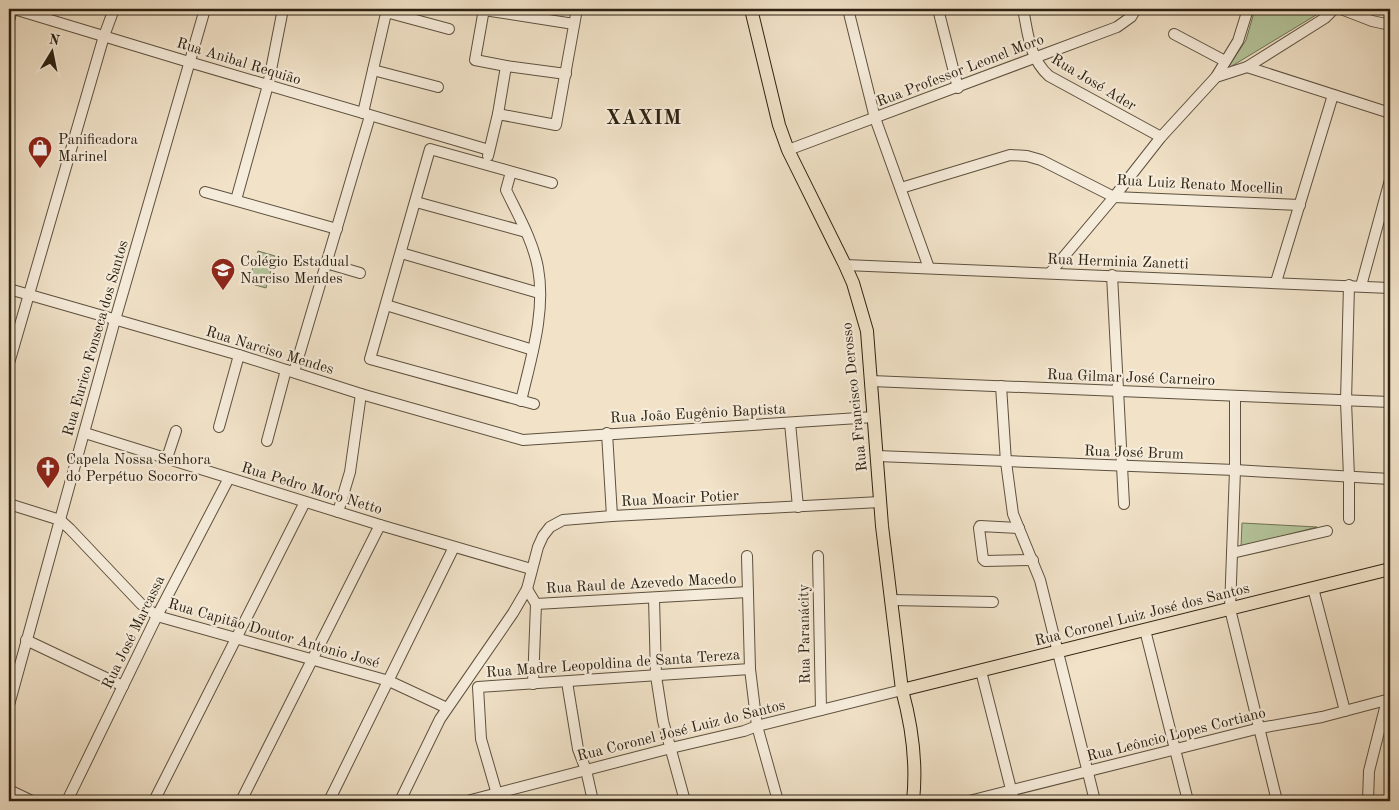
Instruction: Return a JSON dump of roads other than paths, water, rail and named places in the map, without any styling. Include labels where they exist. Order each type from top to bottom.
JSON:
[{"type":"main road","name":"Rua Francisco Derosso","points":[[751,9],[779,125],[788,150],[853,283],[867,331],[880,502],[902,690],[907,708],[914,757],[915,786],[913,801]]},
{"type":"main road","name":"Rua Coronel Luiz José dos Santos","points":[[902,690],[1390,569]]},
{"type":"street","points":[[9,20],[13,9]]},
{"type":"street","name":"Rua Anibal Requião","points":[[13,9],[489,150]]},
{"type":"street","points":[[9,363],[104,36],[114,9]]},
{"type":"street","name":"Rua Eurico Fonseca dos Santos","points":[[9,705],[115,320],[205,9]]},
{"type":"street","points":[[236,200],[268,86],[283,9]]},
{"type":"street","points":[[566,74],[475,60],[484,9],[574,24]]},
{"type":"street","points":[[498,114],[556,125],[577,9]]},
{"type":"street","points":[[848,9],[875,118],[929,268]]},
{"type":"street","points":[[938,9],[958,88]]},
{"type":"street","name":"Rua José Ader","points":[[1023,9],[1034,57],[1040,68],[1048,76],[1161,137]]},
{"type":"street","name":"Rua Professor Leonel Moro","points":[[788,150],[1117,27],[1131,17],[1136,9]]},
{"type":"street","points":[[1050,273],[1114,197],[1161,137],[1216,77],[1238,41],[1248,9]]},
{"type":"street","points":[[1216,77],[1247,67],[1325,18],[1334,9]]},
{"type":"street","points":[[1341,9],[1372,22],[1390,25]]},
{"type":"street","points":[[267,441],[336,229],[367,114],[373,70],[386,11],[449,28]]},
{"type":"street","points":[[1174,34],[1225,61]]},
{"type":"street","points":[[486,164],[498,114],[506,66]]},
{"type":"street","points":[[1247,67],[1390,113]]},
{"type":"street","points":[[373,70],[438,87]]},
{"type":"street","points":[[1276,282],[1334,94]]},
{"type":"street","points":[[434,134],[370,359],[534,404]]},
{"type":"street","points":[[460,142],[461,158]]},
{"type":"street","points":[[430,149],[552,184]]},
{"type":"street","name":"Rua Luiz Renato Mocellin","points":[[901,188],[1010,156],[1027,156],[1041,160],[1114,197],[1300,205]]},
{"type":"street","points":[[511,172],[506,190],[526,232],[538,269],[537,334],[521,401]]},
{"type":"street","points":[[1361,286],[1390,180]]},
{"type":"street","points":[[205,192],[336,229]]},
{"type":"street","points":[[416,202],[526,232]]},
{"type":"street","points":[[509,228],[518,216]]},
{"type":"street","points":[[401,253],[539,293]]},
{"type":"street","points":[[326,263],[360,273]]},
{"type":"street","name":"Rua Herminia Zanetti","points":[[845,265],[1390,288]]},
{"type":"street","points":[[1112,276],[1124,504]]},
{"type":"street","points":[[1349,285],[1346,401],[1349,519]]},
{"type":"street","name":"Rua Narciso Mendes","points":[[9,289],[238,355],[361,394],[523,440]]},
{"type":"street","points":[[386,305],[533,350]]},
{"type":"street","points":[[520,346],[537,334]]},
{"type":"street","points":[[219,427],[238,355]]},
{"type":"street","name":"Rua Gilmar José Carneiro","points":[[871,381],[1390,402]]},
{"type":"street","points":[[1001,386],[1006,462],[1014,514],[1018,528],[1033,560],[1095,801]]},
{"type":"street","points":[[338,512],[350,472],[361,394]]},
{"type":"street","points":[[1234,396],[1235,470],[1230,609],[1277,801]]},
{"type":"street","name":"Rua João Eugênio Baptista","points":[[523,440],[874,417]]},
{"type":"street","points":[[790,423],[798,506]]},
{"type":"street","points":[[167,458],[176,431]]},
{"type":"street","name":"Rua Pedro Moro Netto","points":[[84,433],[380,525],[531,569]]},
{"type":"street","points":[[607,433],[612,516]]},
{"type":"street","name":"Rua José Brum","points":[[877,456],[1235,470],[1390,479]]},
{"type":"street","name":"Rua José Marcassa","points":[[67,801],[157,616],[229,478]]},
{"type":"street","points":[[154,801],[305,502]]},
{"type":"street","name":"Rua Moacir Potier","points":[[527,589],[531,569],[543,536],[550,527],[563,520],[880,502]]},
{"type":"street","name":"Rua Capitão Doutor Antonio José","points":[[9,504],[60,520],[70,528],[141,604],[157,616],[389,681],[447,708]]},
{"type":"street","points":[[241,801],[380,525]]},
{"type":"street","points":[[1018,528],[980,526],[983,559],[986,561],[1033,560]]},
{"type":"street","points":[[1232,553],[1327,531]]},
{"type":"street","points":[[329,801],[454,546]]},
{"type":"street","points":[[747,556],[750,669],[757,726],[778,801]]},
{"type":"street","name":"Rua Paranácity","points":[[818,556],[820,710]]},
{"type":"street","points":[[1314,588],[1345,711]]},
{"type":"street","points":[[400,801],[440,719],[527,589],[536,604],[533,684]]},
{"type":"street","name":"Rua Raul de Azevedo Macedo","points":[[536,604],[748,592]]},
{"type":"street","points":[[654,598],[656,676],[663,721],[685,801]]},
{"type":"street","points":[[891,600],[993,602]]},
{"type":"street","points":[[1145,630],[1188,801]]},
{"type":"street","points":[[26,640],[123,686]]},
{"type":"street","name":"Rua Madre Leopoldina de Santa Tereza","points":[[498,797],[481,740],[478,687],[750,669]]},
{"type":"street","points":[[981,671],[1013,796]]},
{"type":"street","points":[[567,682],[578,749],[586,770],[593,801]]},
{"type":"street","name":"Rua Coronel José Luiz do Santos","points":[[468,801],[498,797],[586,770],[902,690]]},
{"type":"street","points":[[1368,801],[1369,771],[1389,700]]},
{"type":"street","name":"Rua Leôncio Lopes Cortiano","points":[[969,801],[1013,796],[1088,772],[1260,728],[1389,700]]},
{"type":"street","points":[[9,790],[32,801]]},
{"type":"place","name":"Panificadora Marinel","points":[[40,169]]},
{"type":"place","name":"Colégio Estadual Narciso Mendes","points":[[223,291]]},
{"type":"place","name":"Capela Nossa Senhora do Perpétuo Socorro","points":[[48,489]]},
{"type":"district","name":"XAXIM","points":[[644,117]]}]
